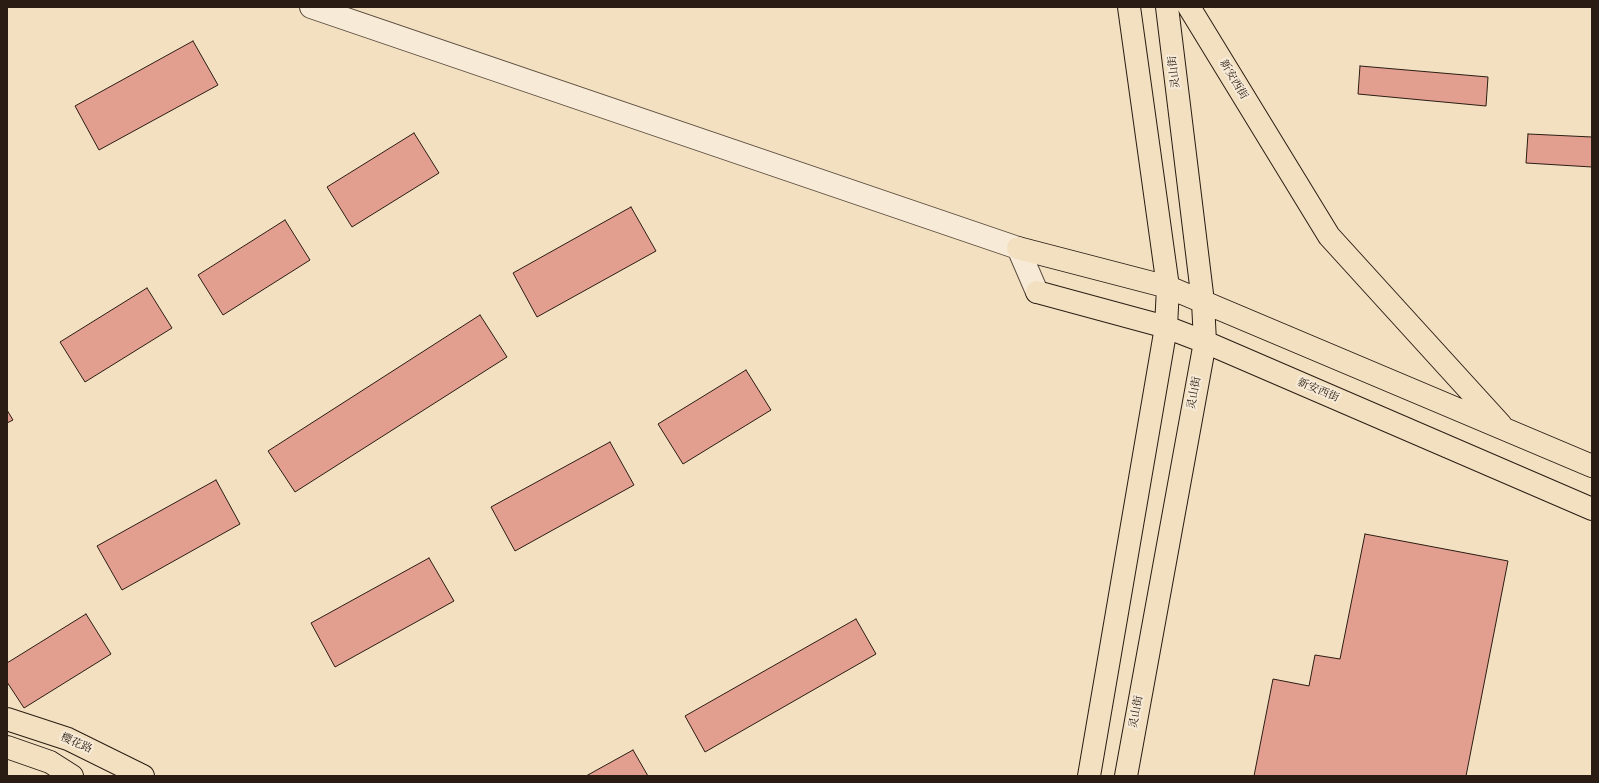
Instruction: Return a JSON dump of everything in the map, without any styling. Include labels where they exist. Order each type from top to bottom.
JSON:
[{"type":"main road","points":[[1089,776],[1166,327],[1168,287],[1129,7]]},
{"type":"main road","name":"灵山街","points":[[1126,776],[1205,342],[1203,302],[1167,7]]},
{"type":"main road","name":"新安西街","points":[[1189,7],[1329,236],[1505,430]]},
{"type":"main road","name":"新安西街","points":[[1018,248],[1168,287],[1592,466]]},
{"type":"main road","name":"新安西街","points":[[1037,292],[1166,327],[1205,342],[1592,509]]},
{"type":"main road","name":"樱花路","points":[[7,719],[68,740],[143,776]]},
{"type":"main road","points":[[7,747],[50,762],[72,776]]},
{"type":"street","points":[[311,7],[1018,248],[1037,292]]},
{"type":"building","points":[[193,41],[218,85],[99,150],[75,106]]},
{"type":"building","points":[[1360,66],[1488,77],[1486,106],[1358,94]]},
{"type":"building","points":[[414,133],[439,173],[352,227],[327,187]]},
{"type":"building","points":[[1528,134],[1592,137],[1592,167],[1526,163]]},
{"type":"building","points":[[631,207],[656,251],[537,317],[513,273]]},
{"type":"building","points":[[285,220],[310,260],[223,315],[198,275]]},
{"type":"building","points":[[147,288],[172,328],[85,382],[60,342]]},
{"type":"building","points":[[480,315],[507,357],[295,492],[268,451]]},
{"type":"building","points":[[746,370],[771,410],[683,464],[658,424]]},
{"type":"building","points":[[7,410],[13,420],[7,423]]},
{"type":"building","points":[[610,442],[634,485],[515,551],[491,507]]},
{"type":"building","points":[[216,480],[240,524],[122,590],[97,546]]},
{"type":"building","points":[[1365,534],[1508,561],[1466,776],[1254,776],[1273,679],[1309,686],[1315,655],[1340,659]]},
{"type":"building","points":[[429,558],[454,601],[335,667],[311,623]]},
{"type":"building","points":[[86,614],[111,654],[24,708],[7,682],[7,663]]},
{"type":"building","points":[[856,619],[876,654],[705,752],[685,716]]},
{"type":"building","points":[[633,750],[648,776],[586,776]]}]
